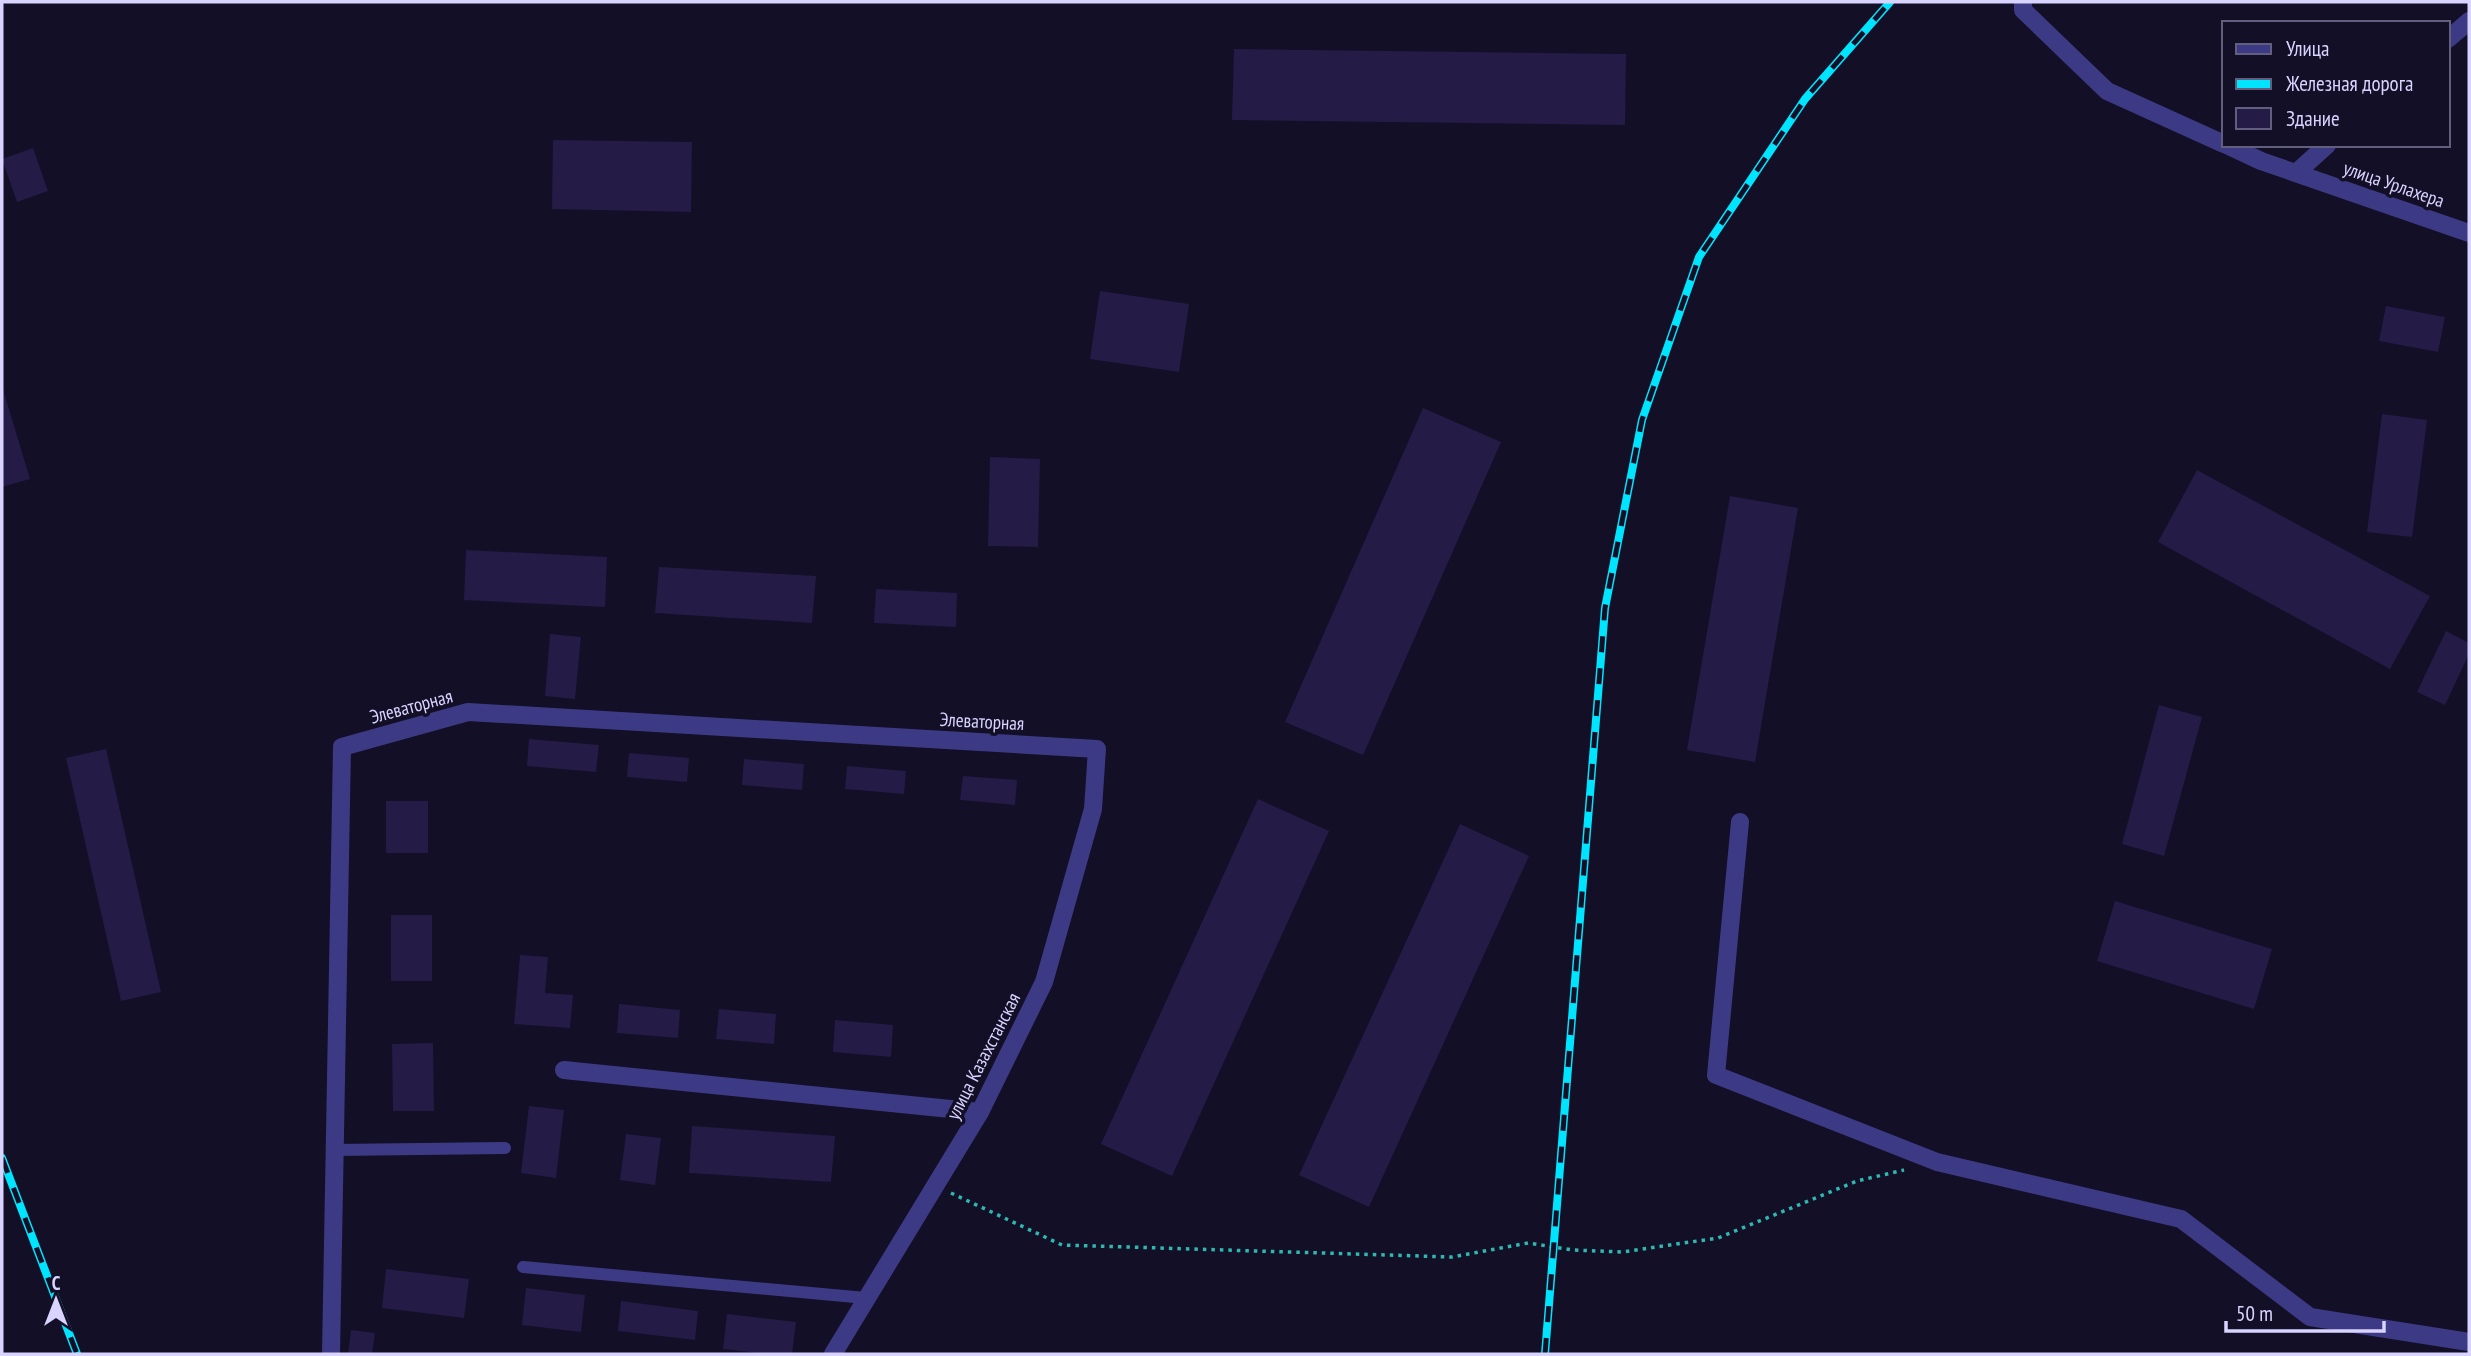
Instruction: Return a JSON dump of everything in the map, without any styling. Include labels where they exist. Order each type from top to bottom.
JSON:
[{"type":"street","name":"улица Урлахера","points":[[2023,2],[2023,10],[2107,91],[2222,143]]},
{"type":"street","points":[[2450,37],[2469,21]]},
{"type":"street","name":"улица Урлахера","points":[[2230,147],[2261,161],[2469,233]]},
{"type":"street","points":[[2296,173],[2325,147]]},
{"type":"street","name":"Элеваторная","points":[[331,1354],[342,747],[468,712],[1097,749]]},
{"type":"street","name":"улица Казахстанская","points":[[833,1354],[980,1112],[1044,982],[1093,809],[1097,749]]},
{"type":"street","points":[[1740,822],[1716,1075],[1937,1162],[2181,1219],[2310,1317],[2469,1342]]},
{"type":"street","points":[[564,1070],[980,1112]]},
{"type":"lane","points":[[335,1150],[505,1148]]},
{"type":"lane","points":[[523,1267],[866,1298]]},
{"type":"path","points":[[936,1185],[1062,1245],[1452,1258],[1528,1244],[1573,1251],[1622,1252],[1718,1238],[1857,1181],[1937,1162]]},
{"type":"building","points":[[1234,49],[1626,54],[1625,125],[1232,120]]},
{"type":"building","points":[[553,140],[692,142],[691,212],[552,209]]},
{"type":"building","points":[[33,148],[48,191],[17,202],[2,159]]},
{"type":"building","points":[[1100,291],[1189,304],[1179,372],[1090,359]]},
{"type":"building","points":[[2386,306],[2445,317],[2438,352],[2379,341]]},
{"type":"building","points":[[2,386],[30,479],[2,487]]},
{"type":"building","points":[[1423,408],[1501,442],[1363,755],[1285,722]]},
{"type":"building","points":[[2382,414],[2427,420],[2412,537],[2367,532]]},
{"type":"building","points":[[990,457],[1040,459],[1038,547],[988,546]]},
{"type":"building","points":[[2197,470],[2430,596],[2390,669],[2158,542]]},
{"type":"building","points":[[1730,496],[1798,508],[1755,762],[1687,750]]},
{"type":"building","points":[[466,550],[607,557],[605,607],[464,600]]},
{"type":"building","points":[[659,567],[816,576],[812,623],[655,613]]},
{"type":"building","points":[[876,589],[957,593],[956,627],[874,623]]},
{"type":"building","points":[[2446,631],[2469,643],[2469,654],[2445,705],[2417,692]]},
{"type":"building","points":[[550,634],[581,637],[575,699],[545,696]]},
{"type":"building","points":[[2159,705],[2202,717],[2164,856],[2122,844]]},
{"type":"building","points":[[529,739],[599,745],[596,772],[527,766]]},
{"type":"building","points":[[106,749],[161,992],[121,1001],[66,758]]},
{"type":"building","points":[[629,753],[689,758],[687,782],[627,777]]},
{"type":"building","points":[[744,759],[804,764],[802,790],[742,785]]},
{"type":"building","points":[[847,766],[906,771],[904,794],[845,789]]},
{"type":"building","points":[[963,776],[1017,780],[1015,805],[960,800]]},
{"type":"building","points":[[1258,799],[1329,831],[1172,1176],[1101,1144]]},
{"type":"building","points":[[386,801],[428,801],[428,853],[386,853]]},
{"type":"building","points":[[1460,824],[1529,856],[1369,1207],[1299,1175]]},
{"type":"building","points":[[2115,901],[2272,949],[2254,1009],[2097,961]]},
{"type":"building","points":[[391,915],[432,915],[432,981],[391,981]]},
{"type":"building","points":[[520,955],[548,957],[545,993],[573,995],[570,1028],[514,1024]]},
{"type":"building","points":[[619,1004],[680,1010],[678,1038],[617,1033]]},
{"type":"building","points":[[719,1009],[776,1014],[774,1044],[716,1039]]},
{"type":"building","points":[[835,1020],[893,1025],[891,1057],[833,1052]]},
{"type":"building","points":[[433,1043],[434,1111],[393,1111],[392,1044]]},
{"type":"building","points":[[529,1106],[564,1110],[556,1178],[521,1173]]},
{"type":"building","points":[[692,1126],[835,1136],[831,1182],[689,1173]]},
{"type":"building","points":[[626,1134],[661,1138],[655,1185],[620,1180]]},
{"type":"building","points":[[386,1269],[469,1279],[464,1318],[382,1308]]},
{"type":"building","points":[[526,1288],[585,1295],[581,1332],[522,1325]]},
{"type":"building","points":[[621,1301],[698,1311],[695,1340],[618,1331]]},
{"type":"building","points":[[727,1314],[796,1322],[792,1354],[723,1349]]},
{"type":"building","points":[[351,1330],[375,1333],[372,1354],[348,1354]]},
{"type":"railway","points":[[1545,1354],[1605,608],[1642,420],[1699,257],[1805,99],[1890,2]]},
{"type":"railway","points":[[2,1158],[77,1354]]}]
